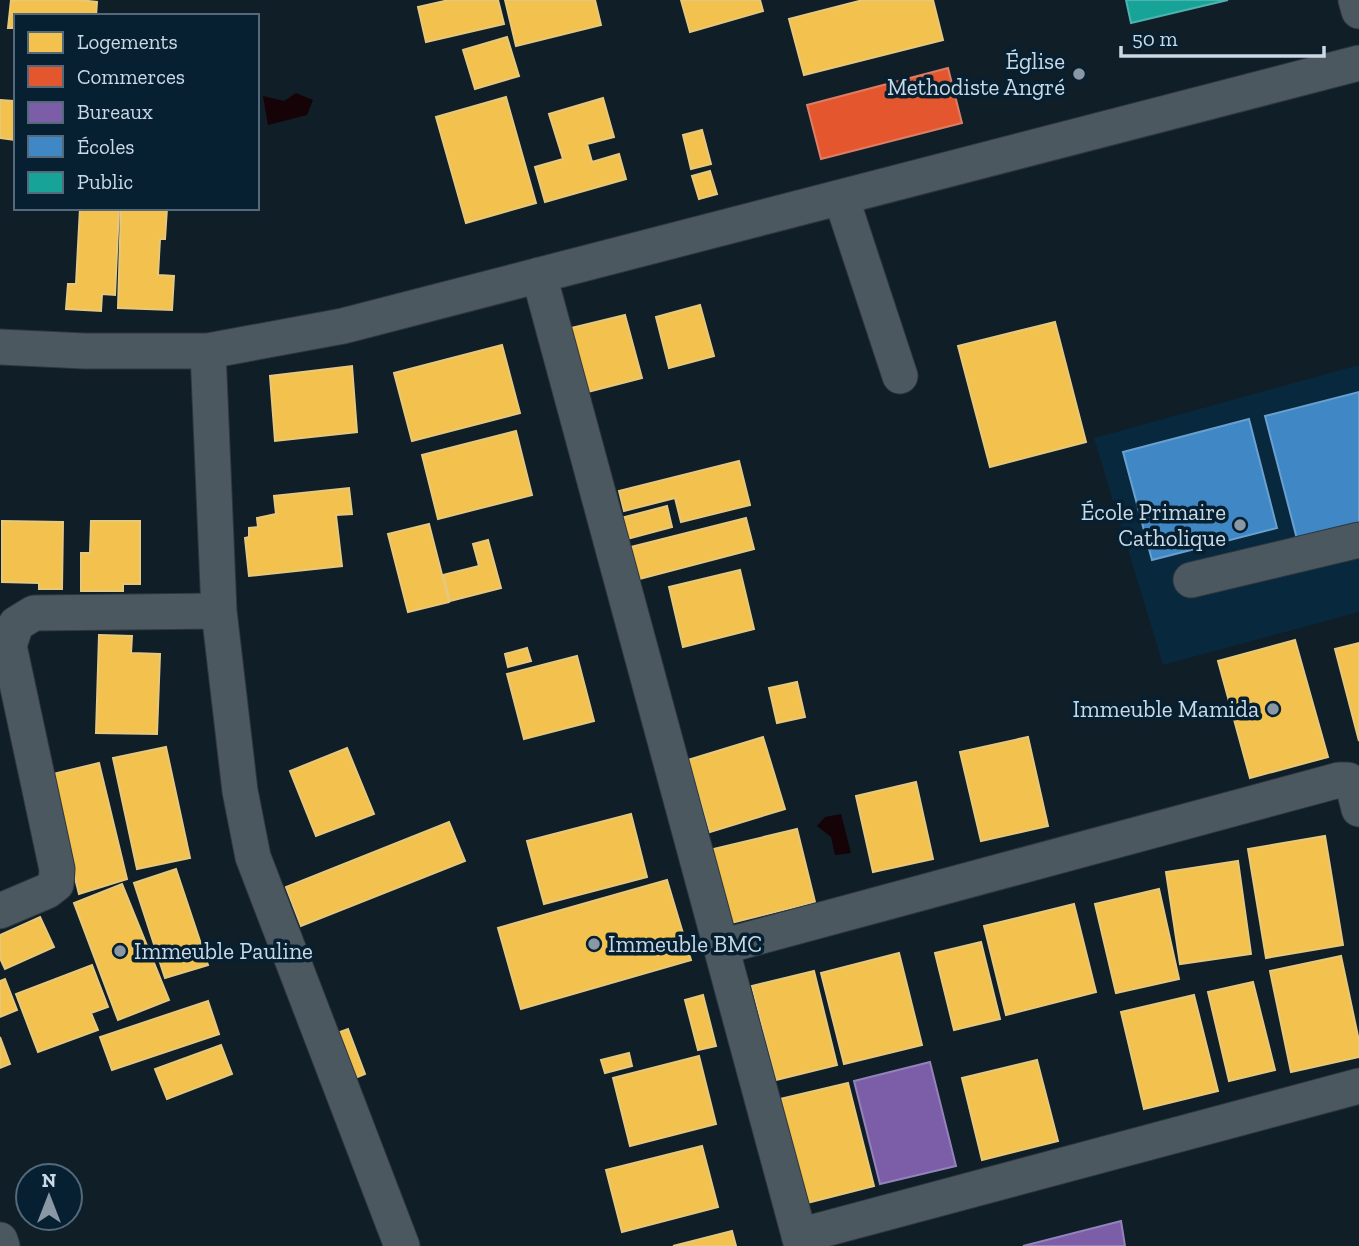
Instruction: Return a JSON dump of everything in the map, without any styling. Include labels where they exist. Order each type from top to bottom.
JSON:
[{"type":"street","points":[[1356,0],[1359,11]]},
{"type":"street","points":[[0,347],[85,351],[208,351],[343,326],[1359,63]]},
{"type":"street","points":[[841,197],[900,376]]},
{"type":"street","points":[[539,275],[801,1241],[1359,1086]]},
{"type":"street","points":[[208,351],[219,611],[240,791],[253,857],[402,1246]]},
{"type":"street","points":[[1191,580],[1359,540]]},
{"type":"street","points":[[0,911],[47,891],[56,884],[57,869],[9,646],[16,624],[34,613],[219,611]]},
{"type":"street","points":[[721,947],[1339,780],[1348,780],[1353,785],[1359,809]]},
{"type":"street","points":[[0,1240],[2,1246]]},
{"type":"shaded area","points":[[296,93],[313,100],[307,115],[268,125],[263,96],[284,101]]},
{"type":"shaded area","name":"École Primaire Catholique","points":[[1359,365],[1359,612],[1163,665],[1094,438]]},
{"type":"shaded area","points":[[841,814],[851,853],[835,855],[831,837],[817,826],[825,817]]},
{"type":"building: Logements","points":[[11,0],[97,2],[96,14],[14,14],[14,28],[8,28]]},
{"type":"building: Logements","points":[[449,0],[498,0],[504,24],[426,42],[418,7]]},
{"type":"building: Logements","points":[[505,0],[595,0],[601,25],[516,46]]},
{"type":"building: Logements","points":[[681,0],[760,0],[763,11],[690,32]]},
{"type":"building: Logements","points":[[863,0],[933,0],[943,40],[804,75],[789,19]]},
{"type":"building: Logements","points":[[507,37],[519,76],[475,89],[463,50]]},
{"type":"building: Logements","points":[[506,97],[536,203],[466,223],[436,117]]},
{"type":"building: Logements","points":[[603,98],[614,137],[587,144],[592,162],[619,154],[626,179],[545,202],[535,167],[563,159],[549,114]]},
{"type":"building: Logements","points":[[0,100],[14,101],[14,140],[0,138]]},
{"type":"building: Logements","points":[[702,130],[711,164],[691,169],[683,135]]},
{"type":"building: Logements","points":[[710,171],[717,194],[699,199],[692,176]]},
{"type":"building: Logements","points":[[80,210],[119,210],[115,295],[102,294],[101,311],[66,309],[68,284],[76,284]]},
{"type":"building: Logements","points":[[121,210],[167,210],[165,239],[160,239],[158,275],[174,276],[172,310],[118,308]]},
{"type":"building: Logements","points":[[700,305],[714,356],[669,368],[656,317]]},
{"type":"building: Logements","points":[[625,315],[642,378],[576,395],[559,331]]},
{"type":"building: Logements","points":[[1055,322],[1086,442],[990,467],[958,346]]},
{"type":"building: Logements","points":[[502,345],[520,413],[412,441],[394,373]]},
{"type":"building: Logements","points":[[352,366],[357,432],[275,441],[270,376]]},
{"type":"building: Logements","points":[[516,431],[532,495],[438,519],[422,455]]},
{"type":"building: Logements","points":[[739,461],[750,505],[681,522],[675,498],[624,511],[619,491]]},
{"type":"building: Logements","points":[[349,488],[352,514],[336,515],[342,566],[249,576],[245,538],[249,537],[249,528],[258,527],[257,518],[276,514],[274,496]]},
{"type":"building: Logements","points":[[667,506],[672,527],[627,539],[621,518]]},
{"type":"building: Logements","points":[[746,518],[754,549],[624,583],[615,551]]},
{"type":"building: Logements","points":[[2,521],[63,522],[62,589],[39,589],[39,583],[2,582]]},
{"type":"building: Logements","points":[[91,521],[140,521],[140,584],[123,584],[123,591],[81,591],[81,553],[90,553]]},
{"type":"building: Logements","points":[[429,524],[449,602],[408,612],[388,534]]},
{"type":"building: Logements","points":[[488,540],[501,588],[450,601],[443,575],[479,566],[473,544]]},
{"type":"building: Logements","points":[[740,570],[754,629],[683,647],[669,587]]},
{"type":"building: Logements","points":[[99,635],[132,636],[131,653],[160,654],[157,734],[96,733]]},
{"type":"building: Logements","name":"Immeuble Mamida","points":[[1295,640],[1328,757],[1250,778],[1218,661]]},
{"type":"building: Logements","points":[[1359,643],[1359,741],[1335,649]]},
{"type":"building: Logements","points":[[527,648],[531,661],[508,667],[505,654]]},
{"type":"building: Logements","points":[[577,656],[594,721],[524,739],[507,674]]},
{"type":"building: Logements","points":[[797,682],[805,717],[777,723],[769,688]]},
{"type":"building: Logements","points":[[763,737],[785,809],[710,832],[688,760]]},
{"type":"building: Logements","points":[[1028,737],[1048,826],[981,841],[960,752]]},
{"type":"building: Logements","points":[[166,747],[190,858],[137,869],[113,758]]},
{"type":"building: Logements","points":[[347,748],[374,814],[316,836],[290,771]]},
{"type":"building: Logements","points":[[99,763],[127,879],[79,894],[49,775]]},
{"type":"building: Logements","points":[[916,782],[933,859],[873,872],[856,796]]},
{"type":"building: Logements","points":[[631,814],[647,877],[544,904],[527,841]]},
{"type":"building: Logements","points":[[449,822],[465,861],[301,926],[286,887]]},
{"type":"building: Logements","points":[[797,829],[815,902],[719,926],[701,852]]},
{"type":"building: Logements","points":[[1325,836],[1343,945],[1266,958],[1248,849]]},
{"type":"building: Logements","points":[[1238,861],[1251,954],[1180,964],[1166,872]]},
{"type":"building: Logements","points":[[176,869],[208,965],[165,978],[134,883]]},
{"type":"building: Logements","name":"Immeuble BMC","points":[[667,880],[691,960],[521,1009],[498,928]]},
{"type":"building: Logements","name":"Immeuble Pauline","points":[[122,884],[169,1000],[118,1020],[74,903]]},
{"type":"building: Logements","points":[[1159,889],[1179,979],[1116,993],[1095,904]]},
{"type":"building: Logements","points":[[1074,904],[1096,992],[1006,1015],[984,926]]},
{"type":"building: Logements","points":[[40,917],[54,947],[5,969],[0,958],[0,935]]},
{"type":"building: Logements","points":[[981,942],[1000,1019],[954,1030],[935,953]]},
{"type":"building: Logements","points":[[899,953],[922,1045],[844,1064],[821,973]]},
{"type":"building: Logements","points":[[1341,956],[1359,1041],[1359,1057],[1291,1072],[1270,971]]},
{"type":"building: Logements","points":[[92,965],[108,1007],[91,1013],[98,1030],[38,1052],[16,994]]},
{"type":"building: Logements","points":[[814,971],[837,1065],[776,1080],[752,986]]},
{"type":"building: Logements","points":[[5,979],[17,1010],[0,1017],[0,981]]},
{"type":"building: Logements","points":[[1253,982],[1275,1070],[1229,1081],[1208,992]]},
{"type":"building: Logements","points":[[703,995],[716,1046],[698,1050],[685,1000]]},
{"type":"building: Logements","points":[[1194,995],[1218,1091],[1144,1109],[1121,1012]]},
{"type":"building: Logements","points":[[208,1001],[219,1034],[112,1070],[100,1037]]},
{"type":"building: Logements","points":[[348,1029],[365,1074],[343,1083],[326,1037]]},
{"type":"building: Logements","points":[[0,1037],[10,1064],[0,1068]]},
{"type":"building: Logements","points":[[221,1045],[232,1074],[167,1099],[155,1069]]},
{"type":"building: Logements","points":[[629,1053],[632,1066],[605,1073],[601,1060]]},
{"type":"building: Logements","points":[[699,1056],[716,1124],[630,1146],[613,1078]]},
{"type":"building: Logements","points":[[1037,1060],[1058,1141],[982,1160],[962,1078]]},
{"type":"building: Logements","points":[[848,1083],[874,1186],[807,1203],[780,1099]]},
{"type":"building: Logements","points":[[702,1146],[718,1207],[622,1232],[606,1170]]},
{"type":"building: Logements","points":[[732,1231],[736,1246],[673,1246]]},
{"type":"building: Commerces","points":[[948,68],[962,123],[821,159],[807,105]]},
{"type":"building: Bureaux","points":[[930,1062],[956,1166],[880,1184],[854,1081]]},
{"type":"building: Bureaux","points":[[1121,1221],[1125,1246],[1023,1246]]},
{"type":"building: Écoles","points":[[1359,392],[1359,523],[1297,539],[1265,416]]},
{"type":"building: Écoles","points":[[1249,419],[1277,528],[1152,560],[1123,452]]},
{"type":"building: Public","points":[[1126,0],[1228,0],[1131,23]]},
{"type":"place","name":"Église Methodiste Angré","points":[[1079,74]]},
{"type":"place","name":"École Primaire Catholique","points":[[1240,525]]},
{"type":"place","name":"Immeuble Mamida","points":[[1273,709]]},
{"type":"place","name":"Immeuble BMC","points":[[594,944]]},
{"type":"place","name":"Immeuble Pauline","points":[[120,951]]}]
